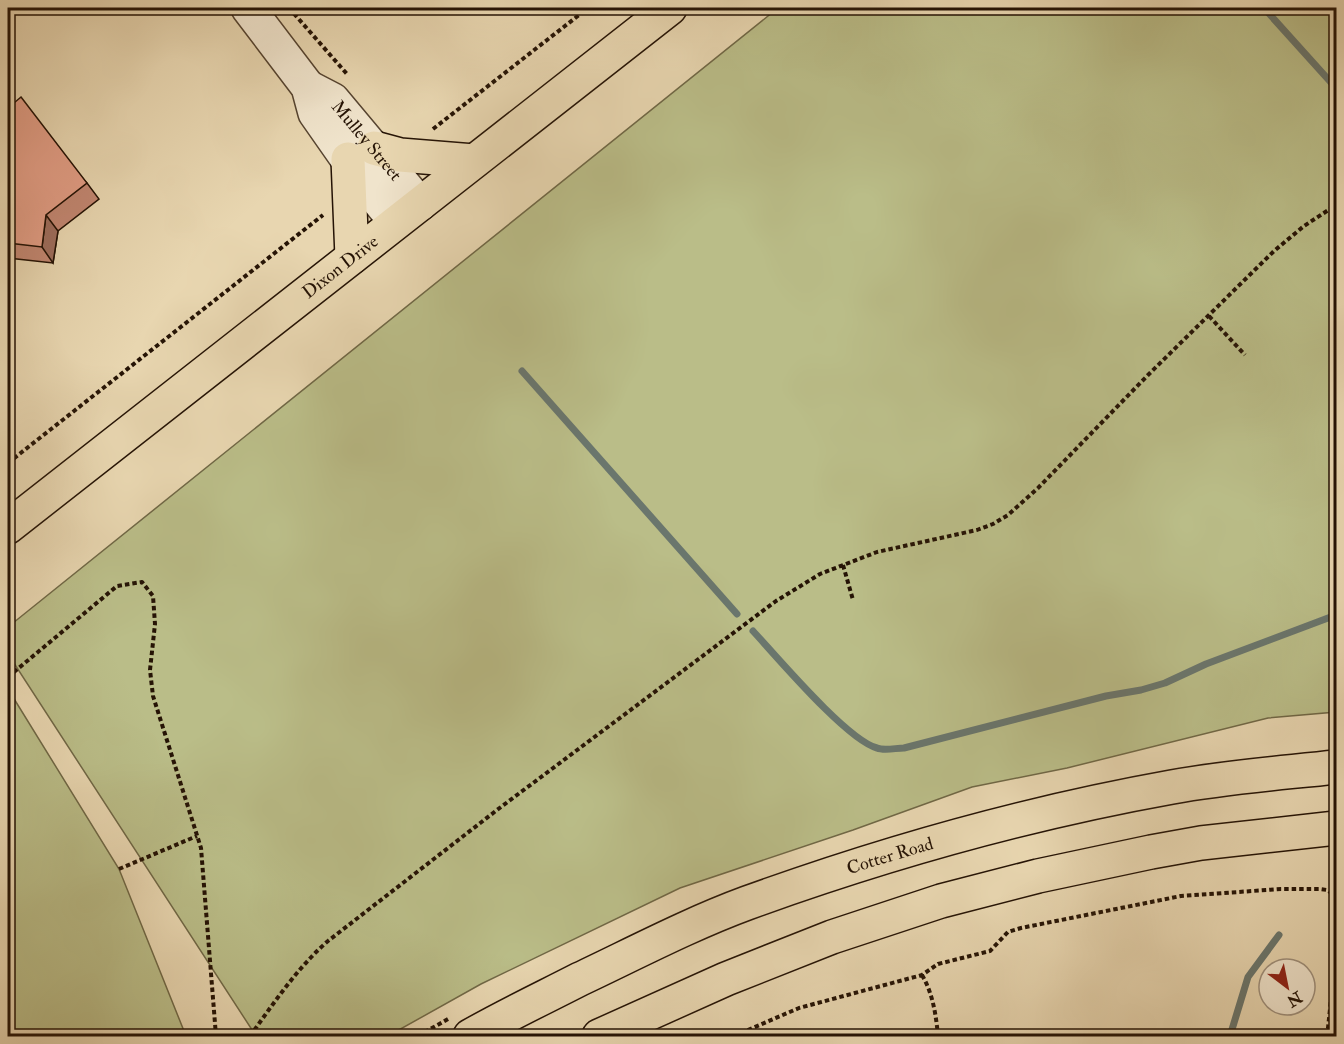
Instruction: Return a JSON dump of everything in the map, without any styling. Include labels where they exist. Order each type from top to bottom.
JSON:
[{"type":"main road","name":"Dixon Drive","points":[[8,527],[668,8]]},
{"type":"main road","points":[[352,257],[349,195],[374,154],[474,161]]},
{"type":"main road","name":"Cotter Road","points":[[470,1036],[661,940],[745,904],[903,850],[1070,808],[1174,787],[1336,768]]},
{"type":"main road","points":[[599,1036],[726,979],[822,941],[941,901],[1038,876],[1151,852],[1211,841],[1336,828]]},
{"type":"street","name":"Mulley Street","points":[[248,8],[308,87],[333,100],[374,154],[408,213]]},
{"type":"path","points":[[374,154],[588,8]]},
{"type":"path","points":[[8,463],[349,195]]},
{"type":"path","points":[[250,1036],[312,955],[345,927],[743,624],[820,574],[878,552],[976,530],[1008,515],[1030,496],[1148,375],[1288,238],[1336,205]]},
{"type":"path","points":[[1209,316],[1245,355]]},
{"type":"path","points":[[843,565],[853,600]]},
{"type":"path","points":[[8,677],[117,586],[142,582],[153,596],[155,624],[150,670],[153,696],[201,848],[216,1036]]},
{"type":"path","points":[[119,869],[197,836]]},
{"type":"path","points":[[734,1036],[799,1008],[922,975],[938,964],[990,951],[1008,932],[1021,928],[1181,896],[1281,889],[1320,889],[1328,890],[1336,900]]},
{"type":"path","points":[[1325,1036],[1328,1028],[1336,952]]},
{"type":"path","points":[[922,975],[929,986],[938,1036]]},
{"type":"green space","points":[[778,8],[1336,8],[1336,712],[1268,718],[1067,768],[972,787],[680,888],[481,984],[388,1036],[256,1036],[8,654],[8,627]]},
{"type":"green space","points":[[8,689],[119,869],[186,1036],[8,1036]]},
{"type":"building","points":[[21,97],[87,183],[46,215],[42,247],[8,243],[8,108]]},
{"type":"waterway","points":[[1264,8],[1336,88]]},
{"type":"waterway","points":[[522,371],[737,614]]},
{"type":"waterway","points":[[753,631],[848,730],[864,742],[880,749],[887,749],[904,748],[1165,683],[1206,664],[1336,615]]},
{"type":"waterway","points":[[1230,1036],[1248,977],[1279,935]]}]
